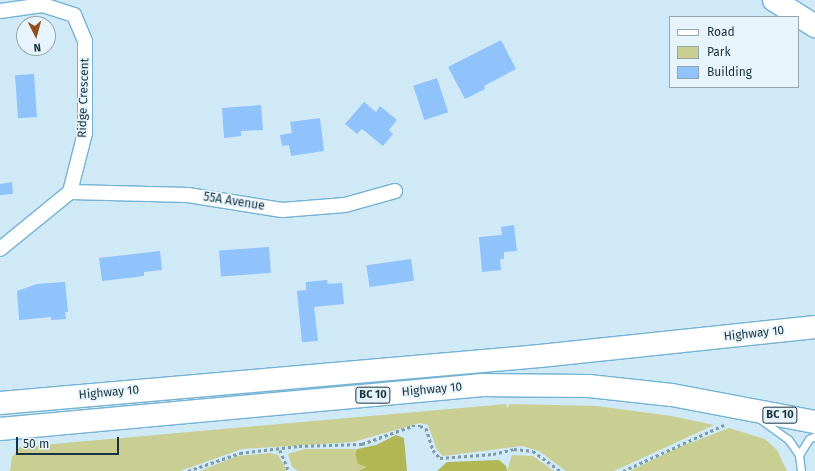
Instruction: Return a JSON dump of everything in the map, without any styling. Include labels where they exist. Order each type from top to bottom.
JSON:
[{"type":"main road","points":[[774,0],[815,26]]},
{"type":"main road","name":"Highway 10","points":[[0,403],[548,355],[815,327]]},
{"type":"main road","name":"Highway 10","points":[[0,429],[483,385],[590,386],[672,394],[815,422]]},
{"type":"street","name":"Ridge Crescent","points":[[0,11],[43,5],[74,15],[85,41],[86,133],[70,192]]},
{"type":"street","name":"55A Avenue","points":[[70,192],[188,195],[282,210],[345,205],[395,191]]},
{"type":"street","points":[[0,249],[70,192]]},
{"type":"lane","points":[[746,408],[788,439],[799,455],[801,471]]},
{"type":"lane","points":[[799,455],[809,439],[815,436]]},
{"type":"path","points":[[623,471],[724,425]]},
{"type":"path","points":[[188,471],[240,453],[280,450],[299,446],[362,444],[401,430],[420,426],[426,428],[433,450],[440,458],[493,454],[514,449],[533,452],[561,471]]},
{"type":"path","points":[[280,450],[289,471]]},
{"type":"green space","points":[[506,404],[507,408],[510,404],[597,406],[671,416],[714,425],[614,471],[566,471],[539,451],[522,446],[443,456],[437,450],[428,425],[420,423],[353,442],[242,449],[180,471],[10,471],[12,457],[20,447]]},
{"type":"green space","points":[[729,428],[765,439],[777,450],[787,471],[630,471],[677,448]]},
{"type":"green space","points":[[396,435],[404,438],[407,471],[358,471],[367,467],[358,464],[355,454],[357,449],[376,445]]},
{"type":"green space","points":[[304,449],[357,449],[355,454],[367,467],[358,471],[298,471],[292,467],[288,454]]},
{"type":"green space","points":[[270,453],[278,455],[287,471],[200,471],[237,456]]},
{"type":"green space","points":[[512,455],[533,456],[554,471],[507,471]]},
{"type":"green space","points":[[499,460],[506,466],[507,471],[437,471],[447,462]]},
{"type":"building","points":[[501,40],[516,69],[484,86],[485,89],[465,99],[448,67]]},
{"type":"building","points":[[34,74],[37,117],[18,118],[15,75]]},
{"type":"building","points":[[437,78],[448,112],[424,120],[413,86]]},
{"type":"building","points":[[364,102],[376,112],[380,106],[397,120],[389,130],[393,134],[383,146],[362,129],[357,134],[345,124]]},
{"type":"building","points":[[261,105],[263,130],[241,131],[241,136],[224,138],[222,108]]},
{"type":"building","points":[[320,118],[324,151],[291,156],[289,145],[282,146],[280,135],[292,133],[290,122]]},
{"type":"building","points":[[12,182],[13,194],[0,195],[0,184]]},
{"type":"building","points":[[514,225],[517,251],[504,252],[504,259],[500,259],[501,270],[482,272],[479,237],[502,235],[501,227]]},
{"type":"building","points":[[269,247],[271,273],[221,276],[219,250]]},
{"type":"building","points":[[160,251],[162,270],[144,272],[144,276],[102,281],[99,258]]},
{"type":"building","points":[[411,259],[414,281],[369,287],[366,265]]},
{"type":"building","points":[[327,280],[328,284],[342,283],[344,304],[314,307],[318,341],[302,342],[297,291],[306,290],[306,282]]},
{"type":"building","points":[[65,282],[68,312],[65,312],[66,319],[51,320],[51,317],[19,320],[17,291],[37,284]]}]
